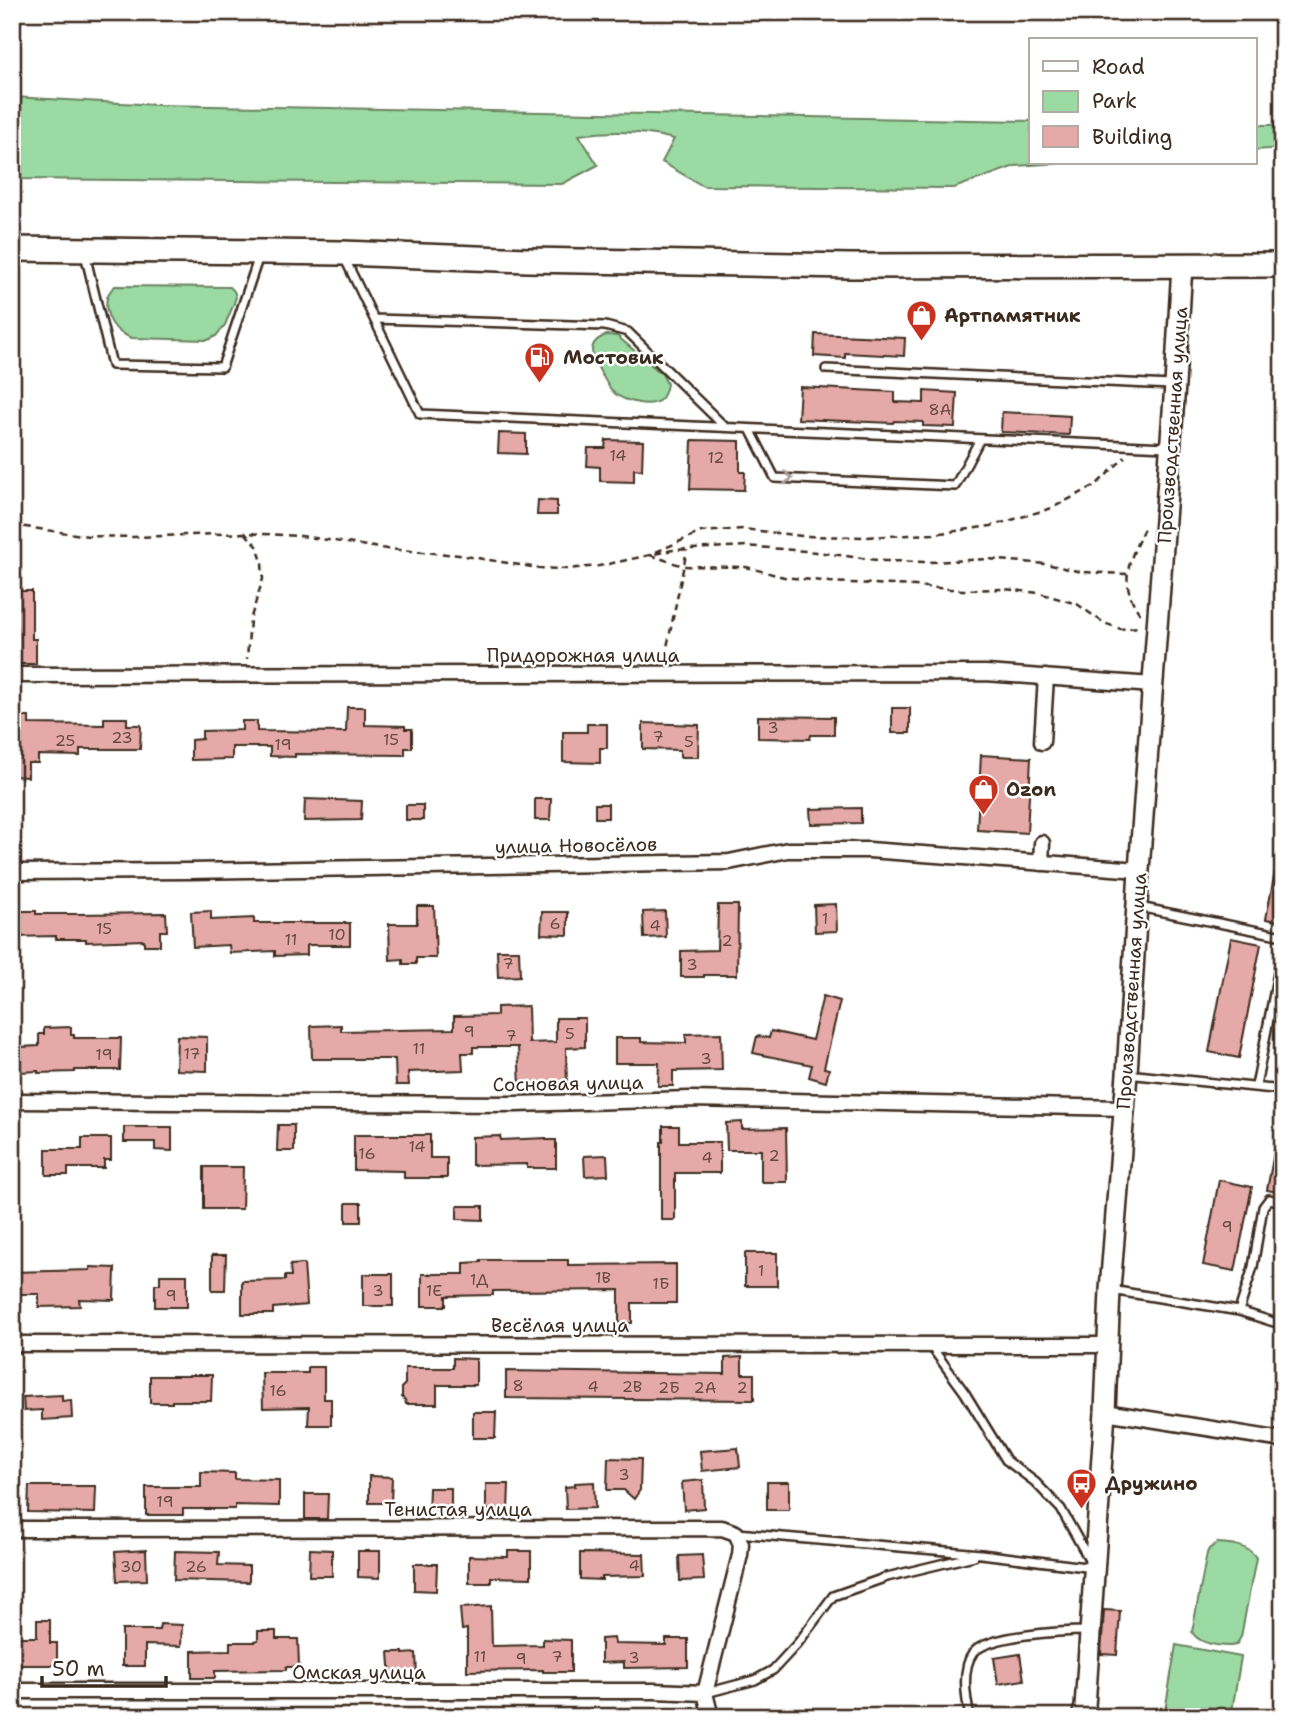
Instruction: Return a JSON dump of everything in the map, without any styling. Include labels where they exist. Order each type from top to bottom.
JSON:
[{"type":"main road","points":[[12,249],[342,253],[528,260],[851,266],[1283,265]]},
{"type":"street","name":"Производственная улица","points":[[1082,1717],[1085,1707],[1105,1412],[1110,1290],[1153,685],[1153,632],[1171,447],[1182,265]]},
{"type":"street","name":"Придорожная улица","points":[[12,675],[986,673],[1153,685]]},
{"type":"street","points":[[1042,742],[1046,677]]},
{"type":"street","points":[[1041,863],[1042,843]]},
{"type":"street","name":"улица Новосёлов","points":[[12,872],[729,862],[788,850],[869,850],[1139,870]]},
{"type":"street","name":"Сосновая улица","points":[[12,1101],[515,1104],[690,1099],[1124,1108]]},
{"type":"street","name":"Весёлая улица","points":[[12,1344],[1107,1345]]},
{"type":"street","points":[[1105,1412],[1283,1440]]},
{"type":"street","name":"Тенистая улица","points":[[12,1529],[709,1527],[736,1533]]},
{"type":"street","points":[[711,1717],[705,1693],[740,1555],[741,1544],[736,1533]]},
{"type":"street","name":"Омская улица","points":[[12,1691],[540,1690],[705,1693]]},
{"type":"lane","points":[[84,250],[112,365],[222,368],[260,252]]},
{"type":"lane","points":[[342,253],[420,414],[1171,447]]},
{"type":"lane","points":[[374,319],[605,326],[628,332],[726,428]]},
{"type":"lane","points":[[826,369],[1175,385]]},
{"type":"lane","points":[[750,429],[775,478],[816,480],[955,486],[981,439]]},
{"type":"lane","points":[[1136,906],[1283,936]]},
{"type":"lane","points":[[1256,1086],[1283,947]]},
{"type":"lane","points":[[1127,1074],[1283,1090]]},
{"type":"lane","points":[[1238,1311],[1253,1267],[1263,1207],[1269,1199],[1283,1202]]},
{"type":"lane","points":[[1110,1290],[1238,1311],[1283,1325]]},
{"type":"lane","points":[[930,1345],[965,1393],[1006,1460],[1035,1482],[1061,1508],[1094,1568]]},
{"type":"lane","points":[[736,1533],[981,1554],[1094,1568]]},
{"type":"lane","points":[[705,1693],[755,1680],[773,1670],[798,1643],[833,1597],[887,1577],[981,1554]]},
{"type":"lane","points":[[970,1717],[965,1694],[966,1669],[973,1653],[990,1641],[1059,1631],[1090,1631]]},
{"type":"path","points":[[650,555],[701,532],[743,529],[802,536],[865,537],[934,534],[991,526],[1052,508],[1096,485],[1137,446]]},
{"type":"path","points":[[12,525],[88,537],[245,533],[301,536],[387,549],[566,569],[599,566],[673,550],[746,546],[884,561],[988,559],[1046,564],[1082,572],[1127,574]]},
{"type":"path","points":[[1146,526],[1133,553],[1127,574],[1128,594],[1153,632]]},
{"type":"path","points":[[245,533],[258,547],[262,563],[262,579],[250,620],[245,675]]},
{"type":"path","points":[[661,674],[687,549]]},
{"type":"path","points":[[650,555],[683,566],[746,567],[783,577],[830,582],[962,590],[1005,589],[1039,593],[1077,604],[1104,623],[1121,629],[1153,632]]},
{"type":"green space","points":[[12,97],[158,105],[1029,121],[1029,164],[1046,164],[1015,166],[954,188],[703,186],[662,162],[674,139],[651,134],[603,132],[579,135],[598,165],[562,184],[12,179]]},
{"type":"green space","points":[[1256,125],[1283,125],[1283,148],[1256,150]]},
{"type":"green space","points":[[115,286],[230,287],[236,297],[225,325],[216,336],[208,340],[132,338],[116,328],[107,310],[107,297]]},
{"type":"green space","points":[[607,335],[617,336],[662,374],[667,384],[661,399],[657,402],[638,403],[624,399],[612,391],[592,352],[595,342]]},
{"type":"green space","points":[[1217,1543],[1244,1548],[1256,1558],[1241,1637],[1236,1645],[1231,1646],[1204,1642],[1192,1632],[1207,1553]]},
{"type":"green space","points":[[1176,1645],[1241,1657],[1231,1717],[1164,1717]]},
{"type":"building","points":[[815,334],[905,338],[904,356],[845,353],[845,358],[814,356]]},
{"type":"building","points":[[800,387],[895,392],[895,402],[924,403],[924,391],[957,393],[955,427],[923,426],[923,422],[798,419]]},
{"type":"building","points":[[1002,412],[1070,416],[1069,435],[1001,432]]},
{"type":"building","points":[[499,433],[526,434],[526,454],[498,453]]},
{"type":"building","points":[[606,440],[643,441],[642,470],[634,469],[634,482],[600,481],[600,467],[587,466],[588,448],[605,448]]},
{"type":"building","points":[[692,440],[740,441],[740,472],[745,472],[744,490],[690,489]]},
{"type":"building","points":[[538,500],[557,501],[557,515],[537,515]]},
{"type":"building","points":[[12,591],[32,591],[32,639],[36,639],[36,664],[12,664]]},
{"type":"building","points":[[347,707],[365,707],[365,725],[405,726],[405,729],[412,729],[412,748],[405,748],[405,755],[295,754],[295,757],[270,756],[270,747],[232,747],[232,759],[191,760],[191,740],[202,739],[202,731],[242,730],[242,721],[257,721],[257,731],[346,732]]},
{"type":"building","points":[[892,708],[910,708],[910,733],[892,733]]},
{"type":"building","points":[[758,716],[834,717],[834,735],[811,735],[810,739],[758,738]]},
{"type":"building","points":[[12,717],[29,717],[29,724],[104,725],[104,718],[127,718],[127,725],[141,725],[140,749],[80,749],[80,756],[38,755],[38,763],[28,763],[28,777],[12,776]]},
{"type":"building","points":[[643,723],[699,725],[698,757],[680,757],[680,750],[643,749]]},
{"type":"building","points":[[587,724],[607,724],[607,748],[600,748],[600,763],[563,762],[563,732],[587,732]]},
{"type":"building","points":[[981,755],[1031,758],[1027,833],[977,830]]},
{"type":"building","points":[[305,799],[362,801],[361,820],[304,821]]},
{"type":"building","points":[[535,799],[551,799],[550,820],[535,820]]},
{"type":"building","points":[[595,804],[608,804],[608,818],[595,818]]},
{"type":"building","points":[[406,805],[423,805],[423,820],[406,820]]},
{"type":"building","points":[[861,808],[861,823],[811,824],[810,809]]},
{"type":"building","points":[[1276,866],[1283,867],[1283,922],[1266,919]]},
{"type":"building","points":[[836,904],[837,931],[815,932],[814,905]]},
{"type":"building","points":[[718,905],[738,905],[737,975],[681,977],[681,951],[717,950]]},
{"type":"building","points":[[417,906],[434,906],[436,958],[416,958],[416,964],[403,964],[403,959],[390,960],[389,924],[417,924]]},
{"type":"building","points":[[12,911],[36,911],[36,914],[166,913],[167,931],[160,931],[160,945],[144,945],[144,940],[86,942],[86,939],[56,939],[56,936],[12,937]]},
{"type":"building","points":[[211,911],[211,920],[254,918],[254,923],[350,923],[350,945],[307,945],[307,955],[275,956],[275,951],[230,953],[229,945],[193,947],[191,912]]},
{"type":"building","points":[[665,911],[666,937],[644,938],[643,912]]},
{"type":"building","points":[[542,912],[568,912],[568,935],[541,934]]},
{"type":"building","points":[[1231,938],[1261,944],[1239,1058],[1209,1052]]},
{"type":"building","points":[[497,950],[519,950],[520,976],[498,977]]},
{"type":"building","points":[[823,996],[840,1001],[824,1068],[829,1069],[826,1082],[809,1077],[812,1065],[753,1053],[757,1036],[769,1038],[771,1031],[812,1040]]},
{"type":"building","points":[[528,1006],[529,1043],[556,1042],[556,1018],[585,1018],[585,1047],[566,1048],[567,1085],[520,1085],[518,1047],[473,1047],[473,1053],[462,1053],[463,1070],[408,1072],[409,1085],[396,1085],[395,1059],[312,1059],[311,1026],[341,1025],[341,1031],[454,1029],[454,1016],[497,1015],[497,1007]]},
{"type":"building","points":[[71,1027],[71,1035],[74,1035],[74,1038],[121,1038],[120,1070],[20,1072],[20,1047],[39,1046],[39,1034],[44,1034],[44,1028]]},
{"type":"building","points":[[721,1033],[722,1070],[673,1071],[673,1086],[658,1086],[659,1063],[615,1063],[615,1038],[641,1038],[641,1042],[686,1043],[686,1034]]},
{"type":"building","points":[[177,1036],[207,1037],[207,1071],[176,1070]]},
{"type":"building","points":[[742,1122],[742,1129],[786,1128],[787,1182],[761,1182],[761,1150],[727,1150],[726,1123]]},
{"type":"building","points":[[278,1125],[294,1125],[294,1151],[277,1151]]},
{"type":"building","points":[[663,1126],[679,1126],[679,1142],[720,1142],[720,1173],[675,1173],[675,1220],[661,1220]]},
{"type":"building","points":[[124,1127],[172,1127],[172,1151],[155,1150],[155,1142],[124,1142]]},
{"type":"building","points":[[354,1135],[430,1135],[430,1158],[447,1158],[447,1178],[404,1178],[404,1171],[354,1170]]},
{"type":"building","points":[[500,1136],[501,1140],[556,1140],[556,1168],[527,1168],[527,1164],[472,1165],[472,1137]]},
{"type":"building","points":[[82,1138],[111,1138],[111,1160],[104,1160],[104,1168],[68,1168],[68,1175],[46,1175],[46,1149],[82,1149]]},
{"type":"building","points":[[1276,1142],[1283,1143],[1283,1193],[1267,1190]]},
{"type":"building","points":[[607,1155],[608,1175],[585,1176],[584,1156]]},
{"type":"building","points":[[204,1167],[243,1167],[242,1209],[204,1209]]},
{"type":"building","points":[[1219,1180],[1252,1187],[1235,1271],[1203,1265]]},
{"type":"building","points":[[346,1203],[361,1203],[361,1222],[346,1222]]},
{"type":"building","points":[[457,1206],[483,1206],[483,1220],[457,1219]]},
{"type":"building","points":[[745,1253],[777,1253],[777,1286],[745,1286]]},
{"type":"building","points":[[212,1255],[226,1255],[225,1290],[212,1290]]},
{"type":"building","points":[[481,1260],[568,1260],[568,1265],[676,1264],[676,1303],[632,1303],[632,1323],[619,1323],[619,1290],[493,1291],[493,1295],[446,1296],[446,1306],[422,1306],[422,1274],[464,1274],[464,1263]]},
{"type":"building","points":[[304,1264],[307,1305],[273,1308],[273,1314],[242,1314],[242,1281],[285,1280],[285,1276],[291,1276],[290,1265]]},
{"type":"building","points":[[90,1267],[115,1268],[114,1300],[79,1299],[80,1306],[39,1307],[39,1294],[12,1294],[12,1272],[90,1270]]},
{"type":"building","points":[[363,1274],[393,1274],[393,1306],[363,1306]]},
{"type":"building","points":[[160,1275],[187,1275],[187,1307],[155,1307],[155,1284],[160,1284]]},
{"type":"building","points":[[742,1357],[742,1374],[754,1374],[754,1400],[506,1398],[506,1371],[725,1374],[725,1358]]},
{"type":"building","points":[[453,1358],[476,1359],[476,1385],[437,1385],[437,1404],[406,1404],[402,1397],[405,1368],[453,1368]]},
{"type":"building","points":[[308,1367],[324,1367],[324,1399],[331,1399],[331,1425],[308,1425],[309,1407],[263,1408],[262,1373],[308,1373]]},
{"type":"building","points":[[212,1375],[211,1401],[150,1403],[150,1376]]},
{"type":"building","points":[[62,1395],[62,1401],[71,1400],[72,1418],[42,1420],[42,1410],[24,1411],[23,1397]]},
{"type":"building","points":[[473,1412],[496,1412],[495,1438],[473,1438]]},
{"type":"building","points":[[738,1448],[740,1467],[702,1471],[700,1451]]},
{"type":"building","points":[[608,1458],[641,1459],[640,1490],[634,1499],[624,1490],[607,1490]]},
{"type":"building","points":[[201,1472],[235,1473],[235,1479],[279,1480],[279,1506],[235,1505],[235,1509],[183,1509],[183,1515],[146,1515],[146,1487],[201,1487]]},
{"type":"building","points":[[369,1476],[392,1477],[391,1503],[369,1503]]},
{"type":"building","points":[[703,1480],[704,1508],[684,1510],[682,1482]]},
{"type":"building","points":[[594,1482],[595,1508],[566,1509],[565,1487],[575,1486],[575,1483]]},
{"type":"building","points":[[767,1482],[789,1482],[789,1510],[767,1510]]},
{"type":"building","points":[[486,1484],[509,1484],[508,1510],[486,1510]]},
{"type":"building","points":[[29,1486],[96,1486],[95,1513],[28,1512]]},
{"type":"building","points":[[429,1488],[451,1488],[451,1515],[428,1515]]},
{"type":"building","points":[[305,1494],[328,1494],[327,1519],[305,1519]]},
{"type":"building","points":[[310,1549],[332,1550],[332,1576],[309,1576]]},
{"type":"building","points":[[146,1550],[147,1580],[117,1581],[115,1552]]},
{"type":"building","points":[[175,1551],[219,1552],[218,1565],[249,1566],[249,1582],[174,1580]]},
{"type":"building","points":[[358,1551],[380,1551],[380,1578],[358,1577]]},
{"type":"building","points":[[508,1551],[531,1551],[531,1578],[491,1577],[491,1583],[469,1583],[469,1556],[508,1557]]},
{"type":"building","points":[[580,1553],[644,1554],[645,1576],[580,1579]]},
{"type":"building","points":[[702,1555],[704,1580],[680,1581],[679,1556]]},
{"type":"building","points":[[414,1564],[437,1564],[436,1591],[414,1590]]},
{"type":"building","points":[[491,1606],[492,1646],[543,1645],[543,1639],[571,1640],[571,1672],[467,1671],[467,1629],[462,1630],[460,1608]]},
{"type":"building","points":[[1104,1610],[1120,1611],[1117,1655],[1101,1654]]},
{"type":"building","points":[[37,1620],[50,1620],[50,1643],[57,1643],[57,1665],[12,1665],[12,1637],[37,1637]]},
{"type":"building","points":[[160,1624],[182,1625],[181,1646],[145,1645],[145,1666],[122,1666],[122,1630],[159,1630]]},
{"type":"building","points":[[258,1631],[276,1631],[276,1639],[298,1639],[299,1667],[286,1667],[286,1670],[215,1671],[215,1678],[192,1678],[192,1651],[230,1650],[230,1642],[258,1640]]},
{"type":"building","points":[[614,1638],[615,1644],[666,1645],[666,1639],[688,1639],[688,1667],[624,1668],[624,1662],[601,1663],[601,1639]]},
{"type":"building","points":[[389,1652],[416,1653],[417,1677],[391,1679]]},
{"type":"building","points":[[1020,1654],[1024,1680],[998,1684],[994,1658]]},
{"type":"place","name":"Артпамятник","points":[[921,342]]},
{"type":"place","name":"Мостовик","points":[[540,384]]},
{"type":"place","name":"Ozon","points":[[983,816]]},
{"type":"place","name":"Дружино","points":[[1082,1510]]}]
